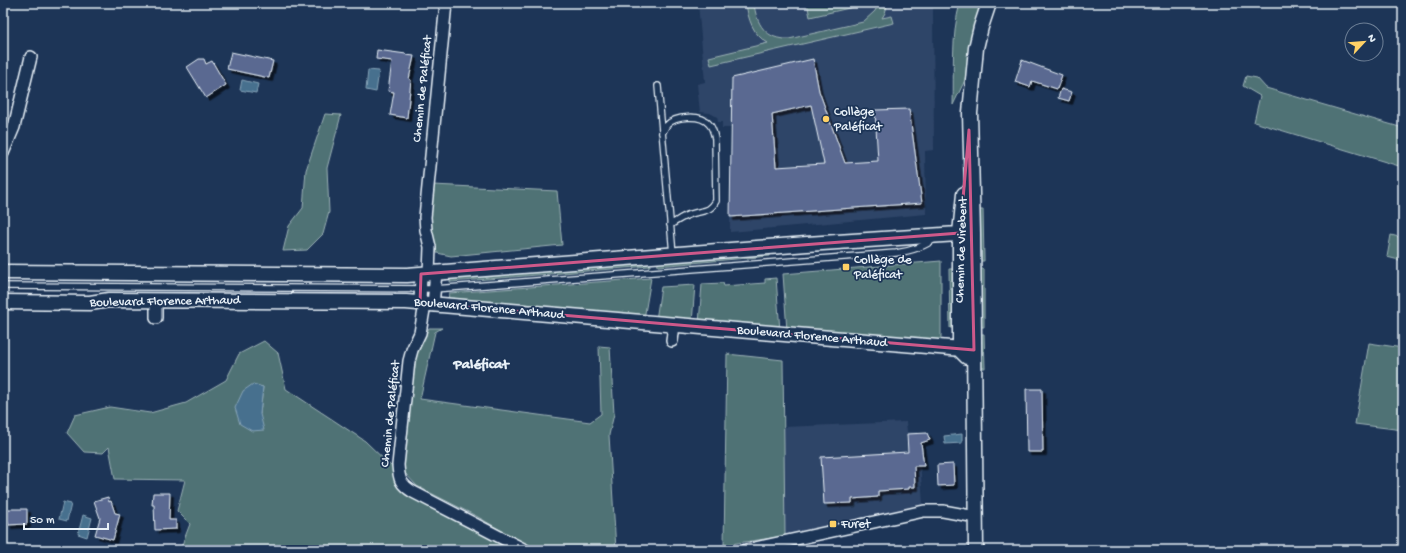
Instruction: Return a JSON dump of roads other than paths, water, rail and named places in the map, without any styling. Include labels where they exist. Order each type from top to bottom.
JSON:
[{"type":"street","name":"Chemin de Paléficat","points":[[429,274],[430,248],[425,217],[446,3]]},
{"type":"street","name":"Chemin de Virebent","points":[[976,550],[969,355],[967,228],[969,130],[976,48],[980,28],[989,3]]},
{"type":"street","points":[[3,153],[14,127],[30,57]]},
{"type":"street","name":"Boulevard Florence Arthaud","points":[[3,272],[407,276],[673,254],[938,235],[967,228]]},
{"type":"street","points":[[426,304],[420,288],[429,274]]},
{"type":"street","points":[[426,304],[434,289],[429,274]]},
{"type":"street","name":"Boulevard Florence Arthaud","points":[[3,302],[90,303],[108,300],[156,300],[426,304],[674,324],[969,355]]},
{"type":"street","points":[[156,300],[156,318]]},
{"type":"street","name":"Chemin de Paléficat","points":[[426,304],[420,333],[412,350],[410,361],[398,465],[399,477],[404,486],[413,492],[525,550]]},
{"type":"street","points":[[672,341],[674,324]]},
{"type":"street","points":[[746,550],[924,511],[943,511],[976,517]]},
{"type":"lane","points":[[658,86],[673,254]]},
{"type":"lane","points":[[662,133],[667,125],[673,121],[691,118],[701,119],[708,123],[713,130],[715,139],[716,201],[712,208],[685,216],[670,225]]},
{"type":"lane","name":"Boulevard Florence Arthaud","points":[[3,286],[434,289],[896,253],[926,245],[938,235]]},
{"type":"place","name":"Collège Paléficat","points":[[826,119]]},
{"type":"place","name":"Collège de Paléficat","points":[[846,267]]},
{"type":"place","name":"Furet","points":[[833,524]]},
{"type":"district","name":"Paléficat","points":[[481,365]]}]
